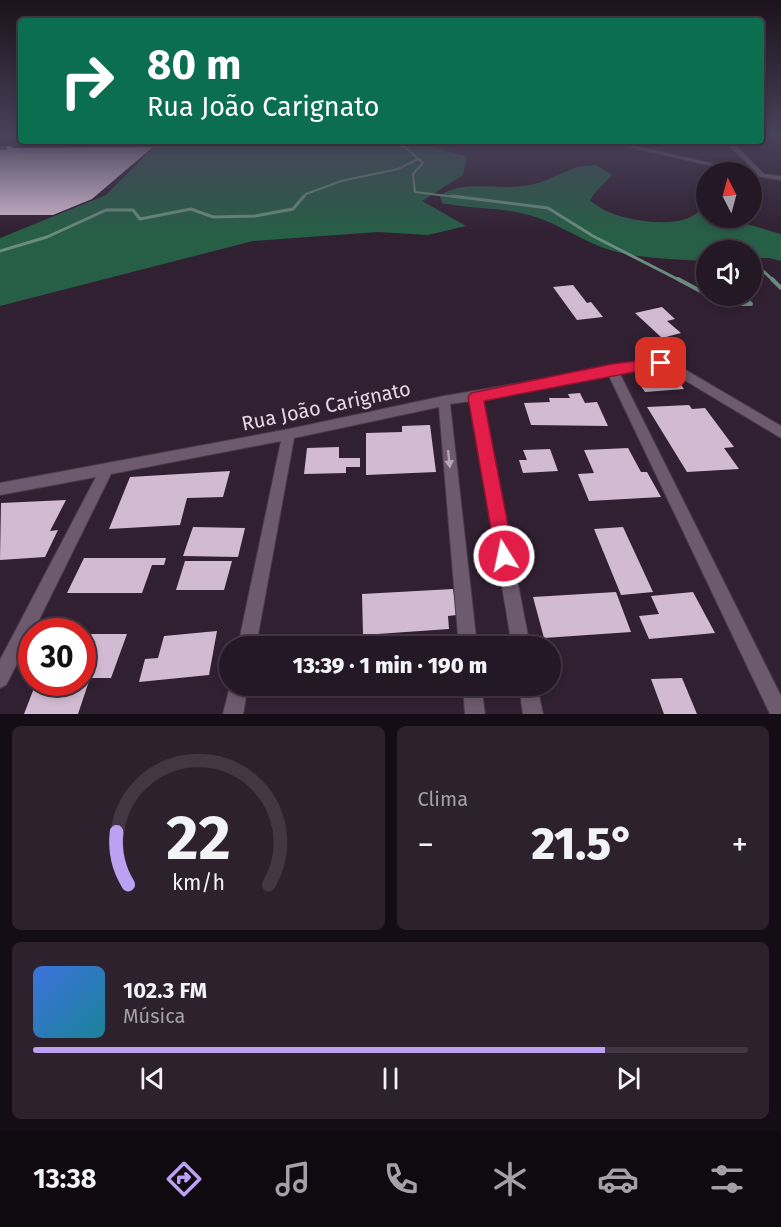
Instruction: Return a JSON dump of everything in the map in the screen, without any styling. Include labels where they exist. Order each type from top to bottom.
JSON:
[{"type":"street","points":[[754,167],[763,176],[781,178]]},
{"type":"street","name":"Rua João Carignato","points":[[0,489],[289,434],[444,401],[661,363],[747,411],[781,433]]},
{"type":"street","points":[[612,370],[780,714]]},
{"type":"street","points":[[476,397],[519,636]]},
{"type":"street","points":[[444,401],[467,636]]},
{"type":"street","points":[[249,636],[289,434]]},
{"type":"street","points":[[0,679],[107,468]]},
{"type":"street","points":[[233,714],[237,696]]},
{"type":"street","points":[[473,696],[475,714]]},
{"type":"street","points":[[530,696],[533,714]]},
{"type":"green space","points":[[134,167],[465,167],[463,175],[422,201],[466,226],[428,235],[378,232],[253,241],[0,306],[0,238],[106,195]]},
{"type":"green space","points":[[600,167],[612,175],[590,201],[606,211],[653,222],[686,219],[696,213],[696,228],[761,228],[781,234],[781,261],[762,258],[762,240],[696,240],[696,260],[627,254],[601,247],[539,218],[518,212],[442,203],[440,195],[460,188],[512,187],[530,185],[575,168]]},
{"type":"building","points":[[0,167],[129,167],[92,199],[53,215],[0,215]]},
{"type":"building","points":[[573,285],[587,303],[591,302],[603,317],[577,320],[553,287]]},
{"type":"building","points":[[662,307],[675,319],[667,321],[681,333],[662,338],[635,313]]},
{"type":"building","points":[[673,374],[684,389],[645,392],[635,377]]},
{"type":"building","points":[[580,393],[585,403],[597,402],[608,426],[531,425],[524,403],[550,402],[549,398],[570,398],[568,394]]},
{"type":"building","points":[[689,405],[692,409],[705,408],[734,447],[724,448],[739,469],[687,472],[647,407]]},
{"type":"building","points":[[430,425],[436,472],[366,475],[366,433],[402,432],[402,426]]},
{"type":"building","points":[[339,447],[339,458],[360,458],[360,467],[346,467],[346,473],[304,474],[307,448]]},
{"type":"building","points":[[628,448],[641,472],[647,472],[661,497],[589,501],[578,474],[594,473],[584,450]]},
{"type":"building","points":[[550,449],[558,471],[523,473],[519,460],[527,460],[523,450]]},
{"type":"building","points":[[230,471],[223,497],[187,498],[180,525],[109,529],[130,477]]},
{"type":"building","points":[[66,500],[50,531],[58,530],[45,557],[0,560],[1,503]]},
{"type":"building","points":[[193,527],[245,528],[238,557],[183,556]]},
{"type":"building","points":[[623,527],[653,592],[621,595],[594,529]]},
{"type":"building","points":[[84,558],[166,558],[164,565],[152,565],[142,593],[67,593]]},
{"type":"building","points":[[185,561],[232,561],[224,590],[176,590]]},
{"type":"building","points":[[453,589],[457,615],[448,616],[449,629],[363,635],[362,594]]},
{"type":"building","points":[[616,592],[631,632],[543,636],[533,597]]},
{"type":"building","points":[[693,592],[715,633],[649,639],[639,616],[659,614],[651,596]]},
{"type":"building","points":[[217,631],[209,675],[139,682],[145,659],[158,658],[164,636]]},
{"type":"building","points":[[96,634],[127,634],[111,678],[96,678]]},
{"type":"building","points":[[682,678],[697,714],[664,714],[651,679]]},
{"type":"building","points":[[31,696],[84,696],[78,714],[24,714]]},
{"type":"waterway","points":[[303,198],[306,194],[341,181],[401,167]]},
{"type":"waterway","points":[[419,167],[413,174],[415,192],[464,198]]},
{"type":"waterway","points":[[0,251],[47,237],[106,210],[133,210],[140,219],[191,209],[213,217],[255,216],[293,209],[304,196]]},
{"type":"waterway","points":[[452,196],[548,208],[593,236],[681,281]]},
{"type":"waterway","points":[[762,270],[774,281]]},
{"type":"waterway","points":[[678,279],[696,289]]},
{"type":"waterway","points":[[774,281],[781,288]]},
{"type":"route","points":[[504,556],[476,397],[612,370],[661,363]]}]
